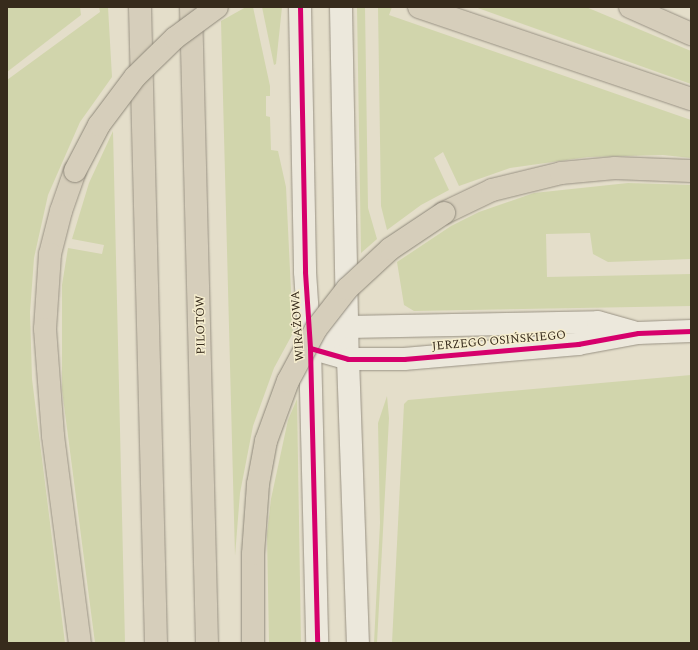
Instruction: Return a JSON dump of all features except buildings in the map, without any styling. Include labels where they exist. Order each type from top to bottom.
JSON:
[{"type":"highway","points":[[140,7],[156,643]]},
{"type":"highway","name":"PILOTÓW","points":[[191,7],[207,643]]},
{"type":"highway","points":[[80,643],[53,436],[45,323],[50,254],[60,211],[75,171],[99,125],[135,77],[179,34],[217,7]]},
{"type":"highway","points":[[419,7],[691,99]]},
{"type":"highway","points":[[630,7],[691,34]]},
{"type":"highway","points":[[253,643],[252,554],[258,484],[266,441],[288,381],[316,329],[347,289],[390,249],[444,213],[492,190],[561,173],[615,168],[691,171]]},
{"type":"street","name":"WIRAŻOWA","points":[[300,7],[305,272],[310,348],[317,643]]},
{"type":"street","points":[[341,7],[348,359],[358,643]]},
{"type":"street","name":"JERZEGO OSIŃSKIEGO","points":[[348,327],[598,322],[638,333]]},
{"type":"street","points":[[310,348],[348,327]]},
{"type":"street","name":"JERZEGO OSIŃSKIEGO","points":[[310,348],[348,359],[404,359],[578,344],[638,333],[691,331]]},
{"type":"green space","points":[[7,7],[80,7],[81,15],[7,72]]},
{"type":"green space","points":[[99,7],[108,7],[112,77],[80,122],[48,195],[34,258],[30,312],[32,379],[65,643],[7,643],[7,80],[100,12]]},
{"type":"green space","points":[[246,7],[253,7],[270,86],[270,96],[266,96],[266,116],[270,117],[271,150],[278,151],[286,187],[293,333],[274,368],[253,426],[240,493],[235,556],[221,21]]},
{"type":"green space","points":[[262,7],[282,7],[276,64],[274,65]]},
{"type":"green space","points":[[357,7],[365,7],[368,208],[377,239],[361,253]]},
{"type":"green space","points":[[378,7],[392,7],[389,15],[691,120],[691,158],[663,155],[588,157],[510,168],[459,186],[443,152],[434,158],[449,190],[421,205],[387,230],[381,206]]},
{"type":"green space","points":[[475,7],[586,7],[691,51],[691,84]]},
{"type":"green space","points":[[113,131],[125,643],[95,643],[62,390],[62,285],[68,248],[102,254],[104,245],[72,239],[89,183]]},
{"type":"green space","points":[[628,183],[691,185],[691,259],[608,262],[593,254],[590,233],[546,234],[547,277],[691,274],[691,306],[414,311],[404,305],[397,262],[451,226],[479,212],[534,193]]},
{"type":"green space","points":[[691,375],[691,643],[392,643],[404,404],[408,400]]},
{"type":"green space","points":[[387,396],[389,418],[377,643],[374,643],[380,523],[378,423]]},
{"type":"green space","points":[[297,399],[301,643],[269,643],[267,534],[271,499],[288,420]]},
{"type":"cycle path","points":[[300,7],[305,272],[310,348],[317,643]]},
{"type":"cycle path","points":[[310,348],[348,359],[404,359],[578,344],[638,333],[691,331]]}]
